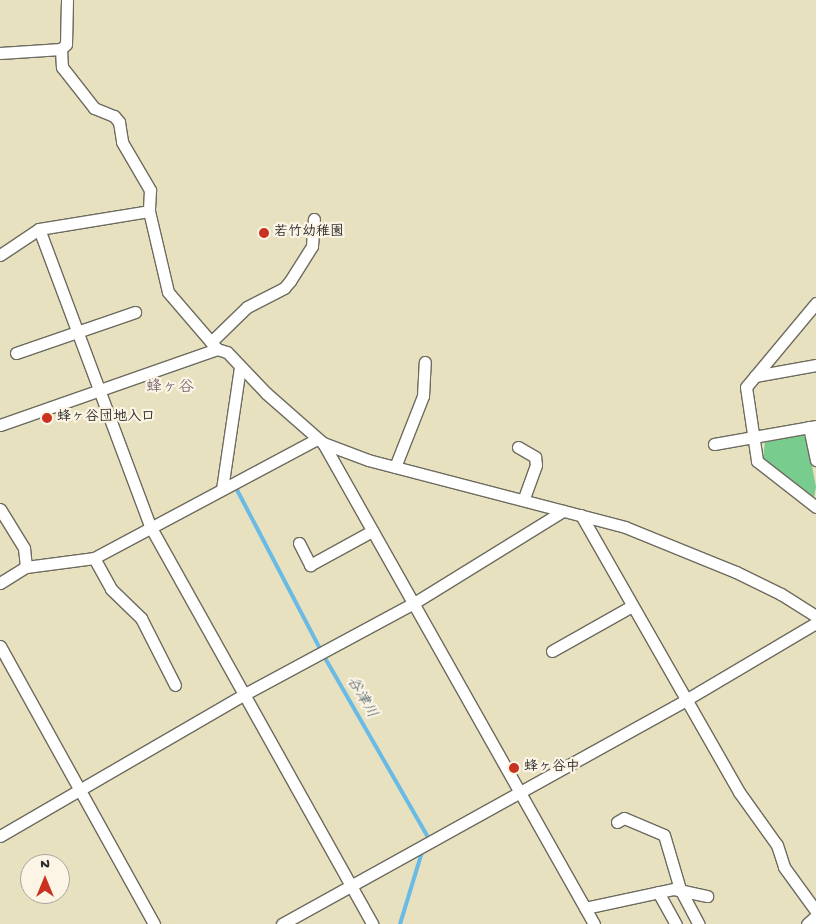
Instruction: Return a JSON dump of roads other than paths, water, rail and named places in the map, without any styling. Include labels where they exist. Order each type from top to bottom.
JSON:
[{"type":"street","points":[[0,53],[61,49],[66,44],[67,0]]},
{"type":"street","points":[[61,49],[62,67],[94,108],[114,116],[119,122],[122,142],[150,190],[149,211],[168,292],[214,345],[227,352],[240,368],[320,441],[414,603],[594,924]]},
{"type":"street","points":[[0,254],[39,229],[149,211]]},
{"type":"street","points":[[0,425],[98,391],[214,345],[247,307],[284,288],[290,281],[312,246],[314,219]]},
{"type":"street","points":[[39,229],[150,526],[372,924]]},
{"type":"street","points":[[815,306],[746,387],[757,461],[816,507]]},
{"type":"street","points":[[16,353],[135,312]]},
{"type":"street","points":[[395,467],[423,396],[425,362]]},
{"type":"street","points":[[755,376],[816,365]]},
{"type":"street","points":[[222,489],[240,368]]},
{"type":"street","points":[[714,444],[813,426],[816,460]]},
{"type":"street","points":[[0,583],[26,567],[94,558],[150,526],[320,441],[395,467],[581,515],[671,544],[781,594],[816,616]]},
{"type":"street","points":[[518,447],[535,458],[536,465],[523,500]]},
{"type":"street","points":[[0,509],[24,548],[26,567]]},
{"type":"street","points":[[0,836],[243,695],[414,603],[563,511]]},
{"type":"street","points":[[581,515],[684,701],[738,792],[776,845],[784,867],[816,911]]},
{"type":"street","points":[[298,544],[310,565],[372,531]]},
{"type":"street","points":[[94,558],[111,589],[141,618],[175,684]]},
{"type":"street","points":[[552,650],[632,606]]},
{"type":"street","points":[[282,924],[684,701],[816,623]]},
{"type":"street","points":[[0,646],[154,924]]},
{"type":"street","points":[[617,822],[624,818],[664,835],[680,889],[699,924]]},
{"type":"street","points":[[585,908],[680,889],[707,896]]},
{"type":"street","points":[[658,892],[676,924]]},
{"type":"street","points":[[807,924],[816,916]]},
{"type":"waterway","name":"谷津川","points":[[236,488],[325,658],[428,837],[426,841]]},
{"type":"waterway","name":"谷津川","points":[[400,924],[423,849]]},
{"type":"place","name":"若竹幼稚園","points":[[264,233]]},
{"type":"place","name":"蜂ヶ谷団地入口","points":[[47,418]]},
{"type":"place","name":"蜂ヶ谷中","points":[[514,768]]},
{"type":"district","name":"蜂ヶ谷","points":[[170,389]]}]
